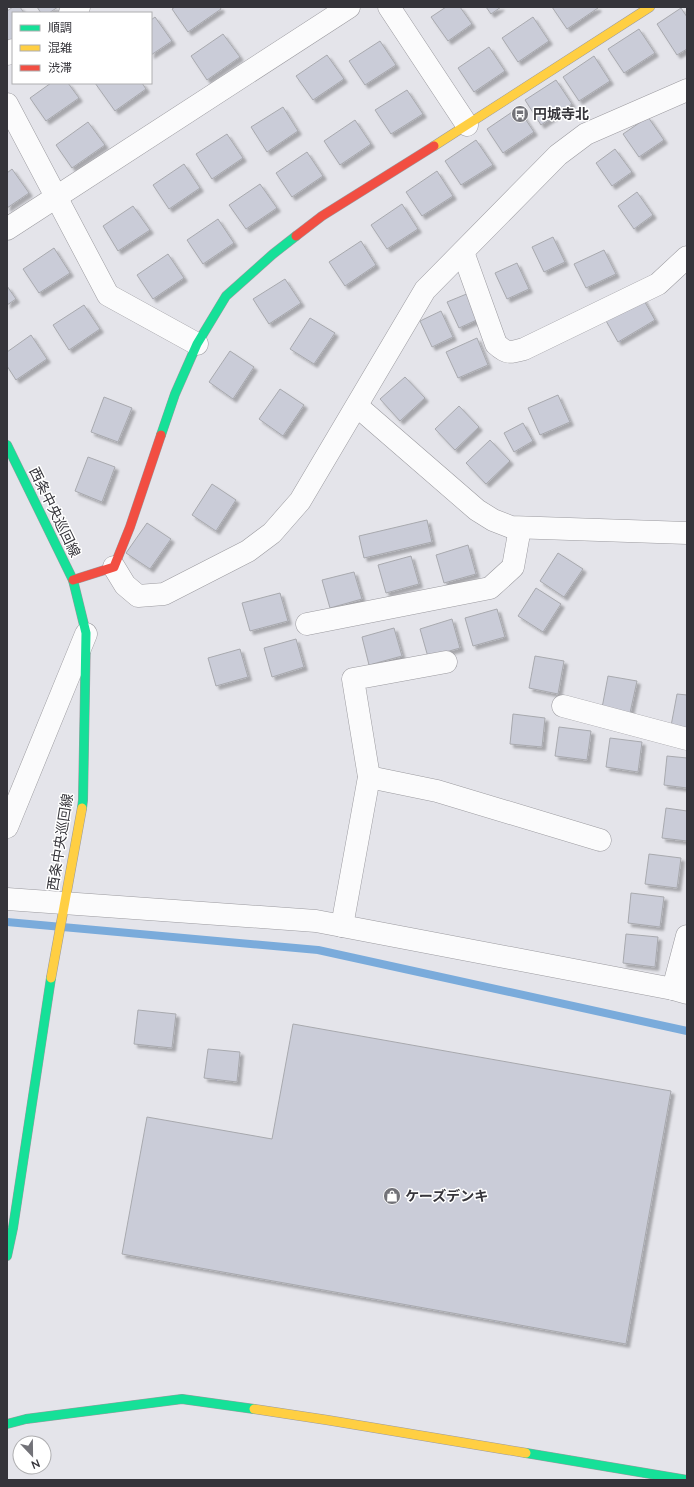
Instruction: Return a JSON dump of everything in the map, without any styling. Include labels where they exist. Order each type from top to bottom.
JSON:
[{"type":"street","points":[[7,228],[349,7]]},
{"type":"street","points":[[389,7],[467,125]]},
{"type":"street","points":[[114,567],[130,527],[175,394],[198,344],[226,296],[273,254],[322,216],[650,7]]},
{"type":"street","points":[[114,567],[125,585],[138,596],[164,594],[248,551],[272,533],[300,501],[425,290],[558,155],[586,134],[687,90]]},
{"type":"street","points":[[7,104],[108,294],[198,344]]},
{"type":"street","points":[[463,252],[496,344],[504,351],[512,353],[524,349],[658,284],[687,257]]},
{"type":"street","points":[[357,406],[477,510],[493,520],[512,527],[520,528],[687,533]]},
{"type":"street","name":"西条中央巡回線","points":[[7,445],[73,580],[86,632],[83,800],[54,960],[13,1228],[7,1256]]},
{"type":"street","points":[[307,624],[490,588],[513,567],[520,528]]},
{"type":"street","points":[[73,580],[114,567]]},
{"type":"street","points":[[7,827],[86,632]]},
{"type":"street","points":[[342,926],[369,777],[353,679],[446,662]]},
{"type":"street","points":[[563,706],[687,739]]},
{"type":"street","points":[[369,777],[437,791],[600,840]]},
{"type":"street","points":[[7,899],[316,921],[680,991],[687,936]]},
{"type":"street","points":[[7,1424],[26,1419],[182,1399],[327,1420],[687,1480]]},
{"type":"building","points":[[13,7],[20,7],[23,12],[12,12],[12,42],[7,45],[7,11]]},
{"type":"building","points":[[37,7],[58,7],[50,12],[40,12]]},
{"type":"building","points":[[175,7],[220,7],[221,9],[188,32],[172,9]]},
{"type":"building","points":[[446,7],[460,7],[472,24],[448,41],[431,17]]},
{"type":"building","points":[[486,7],[501,7],[491,14]]},
{"type":"building","points":[[552,7],[597,7],[598,8],[567,29]]},
{"type":"building","points":[[681,8],[687,17],[687,49],[677,55],[657,24]]},
{"type":"building","points":[[155,17],[172,41],[152,54],[152,19]]},
{"type":"building","points":[[533,17],[549,41],[518,62],[502,38]]},
{"type":"building","points":[[639,29],[655,53],[624,73],[608,49]]},
{"type":"building","points":[[223,34],[240,57],[207,80],[191,56]]},
{"type":"building","points":[[380,41],[396,65],[365,85],[349,61]]},
{"type":"building","points":[[489,47],[505,71],[474,92],[458,68]]},
{"type":"building","points":[[327,55],[344,79],[313,100],[296,76]]},
{"type":"building","points":[[594,56],[610,81],[579,101],[563,77]]},
{"type":"building","points":[[556,80],[572,104],[541,125],[525,100]]},
{"type":"building","points":[[50,84],[69,84],[79,98],[46,121],[30,98]]},
{"type":"building","points":[[96,84],[143,84],[146,89],[115,111]]},
{"type":"building","points":[[407,90],[423,114],[391,134],[375,110]]},
{"type":"building","points":[[283,107],[298,131],[267,152],[251,127]]},
{"type":"building","points":[[518,108],[534,132],[503,153],[487,129]]},
{"type":"building","points":[[648,117],[664,140],[639,157],[623,134]]},
{"type":"building","points":[[355,120],[371,144],[340,165],[324,141]]},
{"type":"building","points":[[88,122],[105,145],[72,168],[56,145]]},
{"type":"building","points":[[227,134],[243,158],[212,179],[196,154]]},
{"type":"building","points":[[476,140],[493,165],[461,185],[445,161]]},
{"type":"building","points":[[615,149],[632,172],[612,186],[596,163]]},
{"type":"building","points":[[307,152],[323,176],[292,197],[276,173]]},
{"type":"building","points":[[184,164],[200,188],[169,209],[153,185]]},
{"type":"building","points":[[12,169],[29,193],[7,208],[7,173]]},
{"type":"building","points":[[437,171],[453,196],[422,216],[406,192]]},
{"type":"building","points":[[260,184],[277,208],[246,229],[229,205]]},
{"type":"building","points":[[637,192],[653,215],[634,229],[618,206]]},
{"type":"building","points":[[402,204],[418,229],[387,249],[371,225]]},
{"type":"building","points":[[133,206],[150,230],[118,251],[103,226]]},
{"type":"building","points":[[218,219],[234,243],[203,264],[187,240]]},
{"type":"building","points":[[553,237],[565,262],[544,272],[532,247]]},
{"type":"building","points":[[361,241],[376,265],[345,286],[329,262]]},
{"type":"building","points":[[54,248],[70,273],[39,293],[23,269]]},
{"type":"building","points":[[604,250],[616,274],[586,288],[574,264]]},
{"type":"building","points":[[168,254],[184,278],[153,299],[137,275]]},
{"type":"building","points":[[517,263],[529,289],[507,299],[495,273]]},
{"type":"building","points":[[285,279],[301,303],[269,324],[253,299]]},
{"type":"building","points":[[7,286],[16,299],[7,305]]},
{"type":"building","points":[[469,293],[481,318],[459,328],[447,302]]},
{"type":"building","points":[[642,297],[655,320],[618,342],[605,319]]},
{"type":"building","points":[[84,305],[100,329],[69,350],[53,325]]},
{"type":"building","points":[[441,311],[453,337],[432,347],[420,321]]},
{"type":"building","points":[[310,318],[335,333],[314,364],[290,349]]},
{"type":"building","points":[[31,335],[47,359],[16,380],[7,366],[7,352]]},
{"type":"building","points":[[477,338],[488,365],[458,378],[446,352]]},
{"type":"building","points":[[230,351],[254,367],[233,399],[209,382]]},
{"type":"building","points":[[405,377],[425,398],[400,421],[380,399]]},
{"type":"building","points":[[280,389],[304,405],[283,436],[259,419]]},
{"type":"building","points":[[558,395],[570,422],[540,435],[528,408]]},
{"type":"building","points":[[104,397],[132,408],[118,442],[91,432]]},
{"type":"building","points":[[459,406],[479,427],[455,450],[435,429]]},
{"type":"building","points":[[523,423],[533,441],[514,452],[504,433]]},
{"type":"building","points":[[490,440],[510,461],[486,484],[466,463]]},
{"type":"building","points":[[88,457],[115,467],[102,502],[75,491]]},
{"type":"building","points":[[212,484],[236,500],[216,531],[192,515]]},
{"type":"building","points":[[427,520],[432,542],[364,558],[359,536]]},
{"type":"building","points":[[147,523],[171,539],[150,569],[126,553]]},
{"type":"building","points":[[468,545],[476,574],[444,583],[436,555]]},
{"type":"building","points":[[558,553],[583,569],[564,597],[540,581]]},
{"type":"building","points":[[411,556],[419,584],[386,593],[378,565]]},
{"type":"building","points":[[354,572],[362,599],[330,608],[322,580]]},
{"type":"building","points":[[536,588],[561,604],[543,632],[518,616]]},
{"type":"building","points":[[280,593],[288,621],[250,631],[242,603]]},
{"type":"building","points":[[497,609],[505,637],[473,646],[465,618]]},
{"type":"building","points":[[452,619],[460,648],[428,657],[420,629]]},
{"type":"building","points":[[394,628],[402,656],[369,665],[362,637]]},
{"type":"building","points":[[296,639],[304,667],[272,677],[264,648]]},
{"type":"building","points":[[240,649],[248,677],[216,686],[208,658]]},
{"type":"building","points":[[535,656],[564,661],[558,694],[529,688]]},
{"type":"building","points":[[608,676],[637,681],[630,713],[602,708]]},
{"type":"building","points":[[677,694],[687,695],[687,729],[671,726]]},
{"type":"building","points":[[513,714],[545,718],[542,747],[510,744]]},
{"type":"building","points":[[559,727],[591,731],[587,760],[555,756]]},
{"type":"building","points":[[610,738],[642,742],[638,772],[606,767]]},
{"type":"building","points":[[667,756],[687,758],[687,788],[664,785]]},
{"type":"building","points":[[666,808],[687,811],[687,841],[662,838]]},
{"type":"building","points":[[649,854],[681,858],[677,888],[645,884]]},
{"type":"building","points":[[631,893],[664,897],[660,927],[628,923]]},
{"type":"building","points":[[626,934],[658,937],[655,967],[623,963]]},
{"type":"building","points":[[138,1010],[176,1014],[172,1048],[134,1044]]},
{"type":"building","name":"ケーズデンキ","points":[[293,1024],[671,1091],[626,1344],[122,1254],[147,1117],[272,1139]]},
{"type":"building","points":[[208,1049],[240,1052],[237,1082],[204,1078]]},
{"type":"waterway","points":[[7,922],[318,950],[687,1031]]},
{"type":"traffic: fast","points":[[161,435],[175,394],[197,344],[226,296],[273,254],[296,236]]},
{"type":"traffic: fast","points":[[7,445],[73,580],[86,633],[82,808]]},
{"type":"traffic: fast","points":[[7,1256],[13,1228],[51,978]]},
{"type":"traffic: fast","points":[[7,1424],[26,1419],[182,1399],[254,1409]]},
{"type":"traffic: fast","points":[[526,1453],[687,1480]]},
{"type":"traffic: slow","points":[[434,146],[650,7]]},
{"type":"traffic: slow","points":[[51,978],[82,808]]},
{"type":"traffic: slow","points":[[254,1409],[526,1453]]},
{"type":"traffic: jam","points":[[296,236],[322,216],[434,146]]},
{"type":"traffic: jam","points":[[73,580],[114,567],[130,527],[161,435]]},
{"type":"place","name":"円城寺北","points":[[520,114]]},
{"type":"place","name":"ケーズデンキ","points":[[392,1196]]}]
